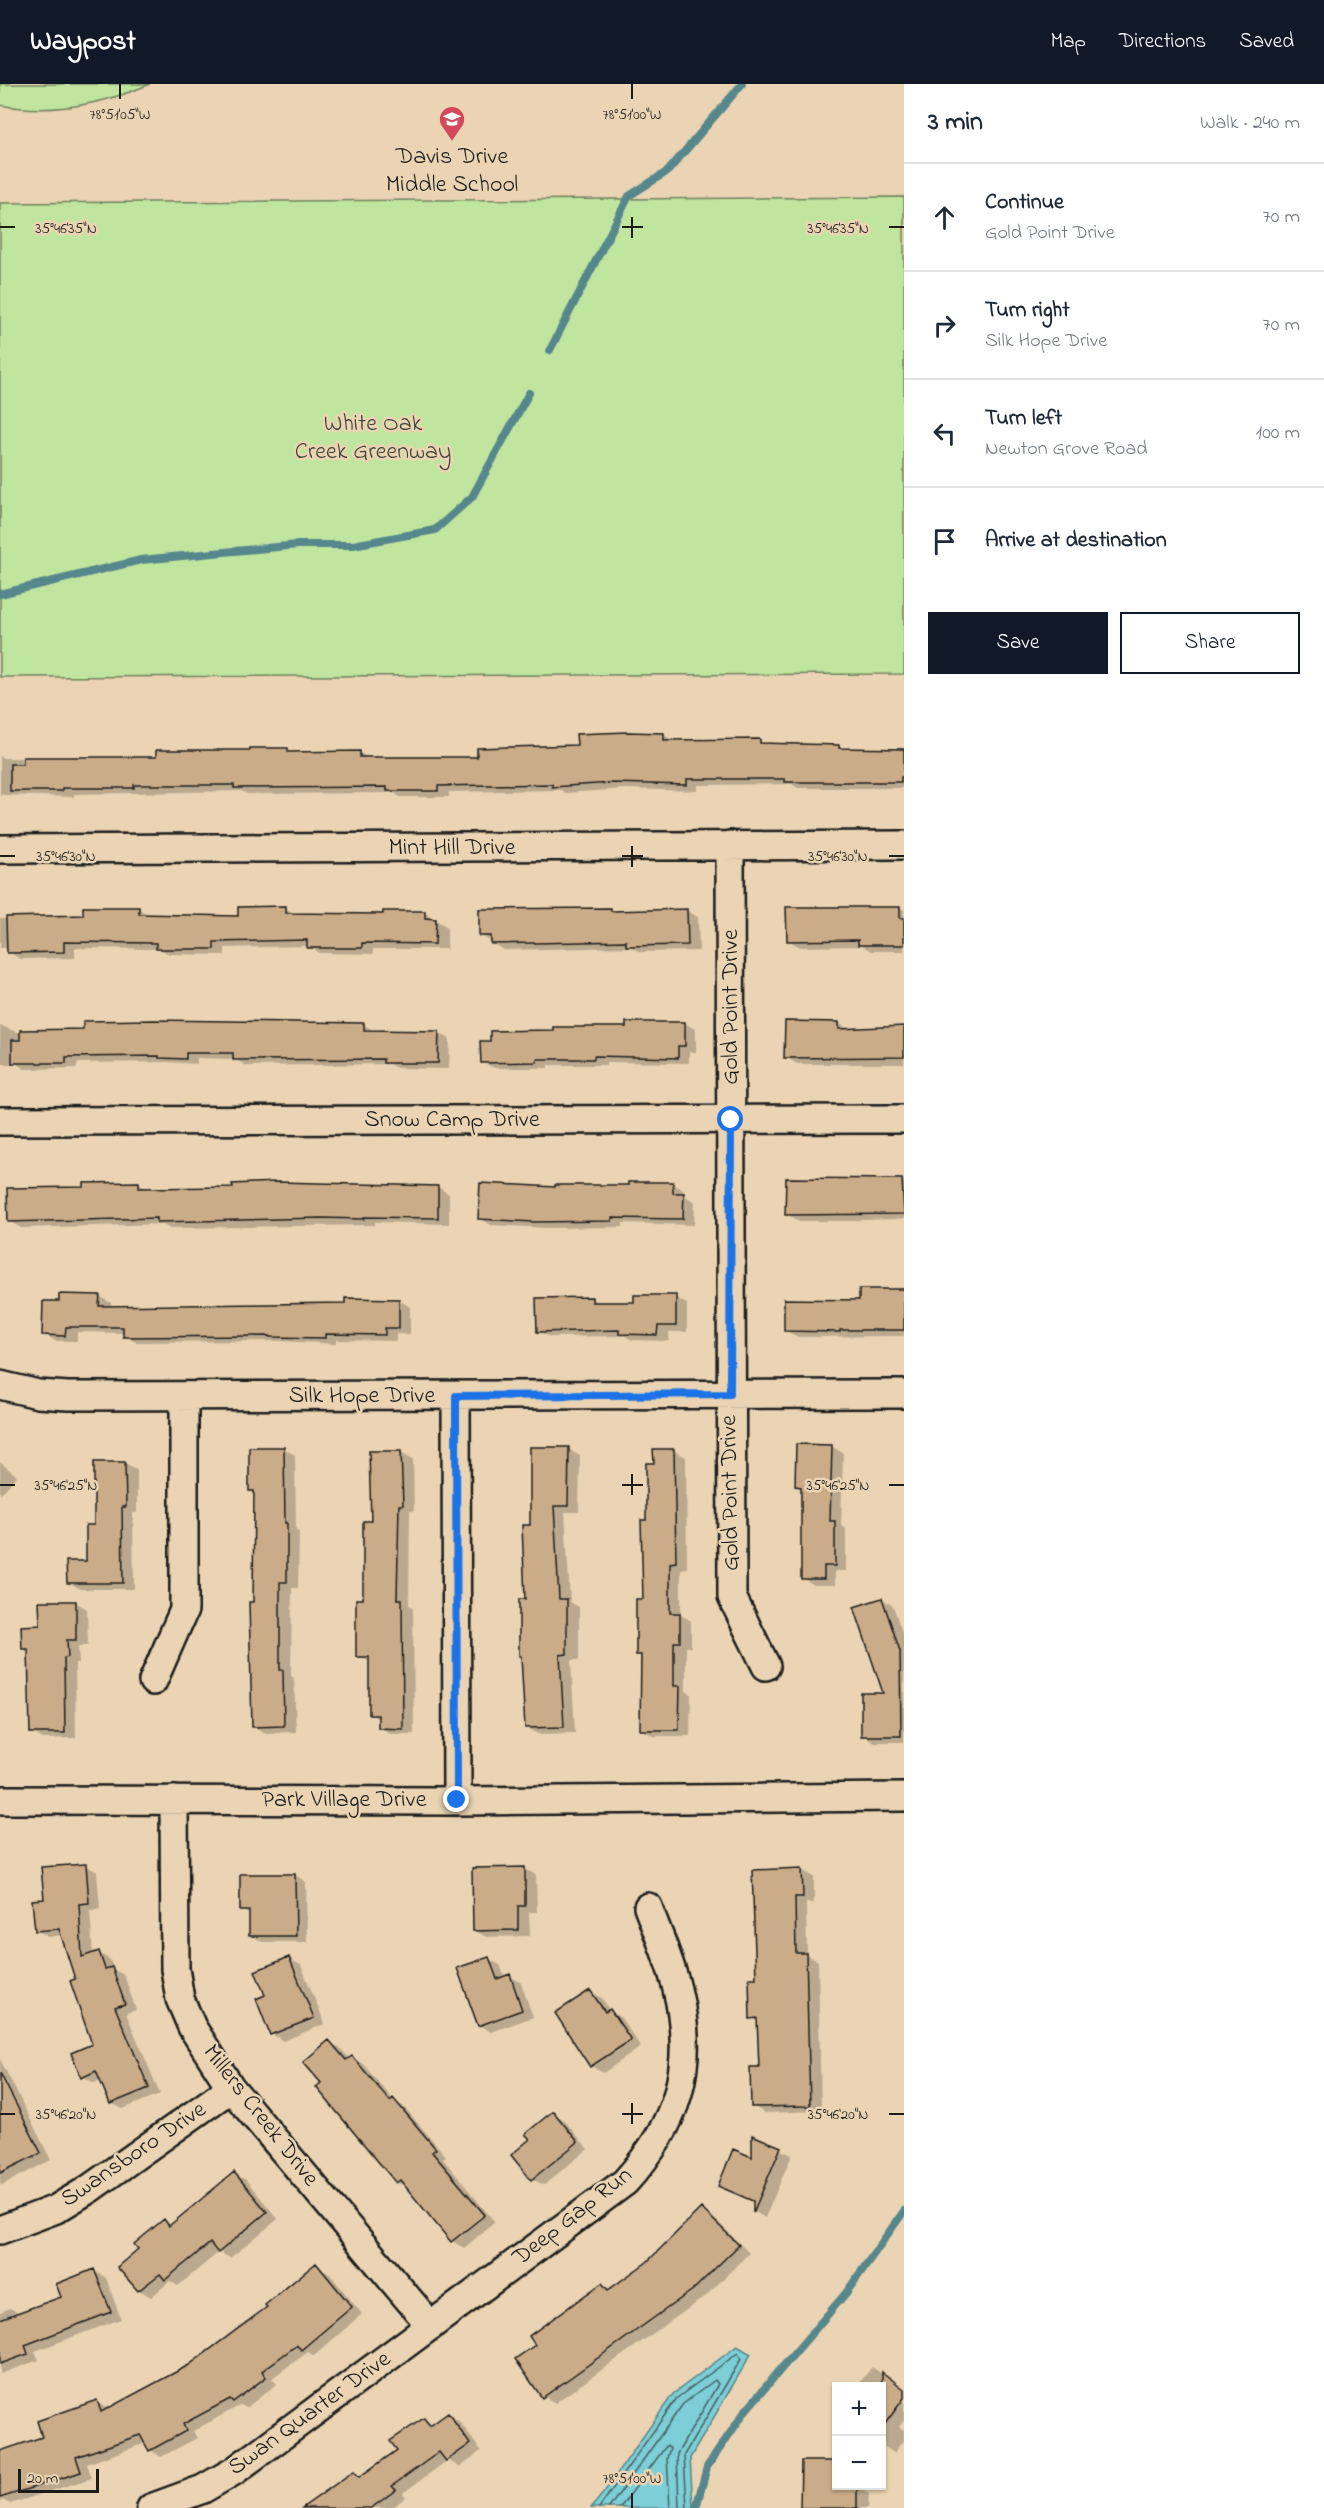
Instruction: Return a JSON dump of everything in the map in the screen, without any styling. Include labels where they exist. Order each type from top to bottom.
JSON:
[{"type":"street","name":"Gold Point Drive","points":[[730,845],[732,1597],[766,1666]]},
{"type":"street","name":"Mint Hill Drive","points":[[0,849],[904,845]]},
{"type":"street","name":"Snow Camp Drive","points":[[0,1121],[904,1119]]},
{"type":"street","name":"Silk Hope Drive","points":[[0,1385],[38,1394],[68,1396],[904,1394]]},
{"type":"street","points":[[153,1681],[184,1610],[184,1396]]},
{"type":"street","points":[[456,1396],[457,1800]]},
{"type":"street","name":"Park Village Drive","points":[[0,1800],[904,1797]]},
{"type":"street","name":"Millers Creek Drive","points":[[174,1800],[175,1969],[180,1999],[192,2027],[231,2088],[431,2326]]},
{"type":"street","name":"Deep Gap Run","points":[[431,2326],[625,2182],[647,2158],[663,2133],[676,2102],[684,2072],[684,2029],[677,1988],[648,1907]]},
{"type":"street","name":"Swansboro Drive","points":[[0,2230],[56,2209],[89,2189],[231,2088]]},
{"type":"street","name":"Swan Quarter Drive","points":[[151,2508],[203,2489],[234,2471],[431,2326]]},
{"type":"green space","points":[[0,84],[150,84],[95,102],[38,109],[0,105]]},
{"type":"green space","name":"White Oak Creek Greenway","points":[[904,197],[904,674],[0,677],[0,203]]},
{"type":"water","points":[[737,2346],[751,2354],[690,2458],[693,2508],[591,2508],[673,2394]]},
{"type":"building","points":[[664,733],[664,740],[760,739],[760,743],[904,749],[904,777],[901,777],[901,782],[687,779],[687,785],[612,783],[552,787],[552,784],[438,786],[438,791],[387,791],[387,787],[234,788],[234,785],[134,785],[134,788],[10,791],[10,764],[23,764],[23,757],[156,757],[156,750],[288,748],[288,752],[360,751],[360,757],[477,757],[477,748],[577,745],[576,734]]},
{"type":"building","points":[[286,906],[286,913],[383,914],[383,911],[425,911],[425,918],[436,919],[435,944],[362,943],[362,948],[307,948],[307,940],[214,942],[214,949],[156,949],[156,943],[64,942],[64,952],[7,953],[6,917],[83,915],[83,907],[139,907],[139,914],[238,916],[238,907]]},
{"type":"building","points":[[786,907],[900,907],[900,918],[904,918],[904,945],[858,945],[858,940],[787,941]]},
{"type":"building","points":[[611,908],[611,911],[687,909],[688,945],[626,946],[626,941],[491,944],[491,936],[479,936],[479,909]]},
{"type":"building","points":[[83,1021],[364,1023],[364,1030],[439,1031],[438,1063],[383,1063],[383,1059],[233,1060],[233,1053],[186,1053],[186,1059],[159,1058],[159,1056],[66,1057],[66,1063],[12,1063],[12,1040],[20,1040],[20,1030],[83,1029]]},
{"type":"building","points":[[785,1021],[839,1022],[839,1029],[904,1026],[904,1057],[784,1058]]},
{"type":"building","points":[[626,1022],[685,1022],[685,1046],[678,1046],[678,1058],[594,1056],[594,1059],[537,1059],[537,1062],[481,1063],[480,1041],[490,1041],[490,1031],[553,1030],[553,1027],[626,1027]]},
{"type":"building","points":[[786,1178],[902,1179],[904,1214],[785,1215]]},
{"type":"building","points":[[139,1182],[139,1188],[233,1187],[232,1184],[277,1182],[438,1186],[438,1218],[364,1217],[364,1219],[157,1222],[157,1218],[8,1222],[7,1188],[84,1187],[84,1183]]},
{"type":"building","points":[[628,1182],[673,1182],[673,1193],[684,1193],[683,1219],[612,1218],[612,1221],[534,1222],[478,1219],[480,1183],[555,1187],[555,1185],[628,1185]]},
{"type":"building","points":[[859,1289],[904,1289],[904,1330],[784,1331],[784,1299],[859,1300]]},
{"type":"building","points":[[59,1294],[100,1295],[99,1306],[345,1303],[345,1298],[399,1299],[399,1328],[385,1328],[385,1335],[325,1334],[325,1338],[123,1337],[123,1327],[66,1327],[65,1336],[42,1335],[43,1301],[59,1301]]},
{"type":"building","points":[[634,1295],[676,1295],[676,1326],[658,1326],[657,1335],[619,1334],[619,1330],[537,1332],[536,1298],[592,1297],[592,1302],[634,1302]]},
{"type":"building","points":[[796,1444],[832,1445],[830,1521],[835,1521],[835,1566],[824,1566],[824,1579],[801,1579],[801,1487],[795,1486]]},
{"type":"building","points":[[249,1447],[284,1447],[287,1582],[280,1582],[280,1670],[283,1670],[284,1726],[252,1727],[249,1602],[253,1602],[254,1491],[249,1491]]},
{"type":"building","points":[[530,1447],[569,1447],[568,1506],[554,1506],[559,1599],[567,1599],[567,1654],[560,1655],[564,1727],[525,1728],[521,1656],[519,1656],[519,1599],[525,1599],[522,1525],[530,1525]]},
{"type":"building","points":[[653,1449],[674,1449],[676,1562],[670,1563],[670,1613],[680,1613],[680,1642],[674,1642],[674,1686],[680,1686],[679,1730],[640,1730],[641,1655],[636,1655],[636,1599],[643,1599],[641,1520],[646,1520],[646,1463],[654,1463]]},
{"type":"building","points":[[369,1451],[401,1451],[403,1505],[399,1505],[397,1599],[402,1599],[403,1729],[378,1728],[378,1715],[369,1715],[369,1657],[356,1657],[356,1599],[363,1599],[363,1521],[371,1521]]},
{"type":"building","points":[[94,1462],[125,1462],[126,1507],[122,1507],[123,1583],[67,1583],[66,1561],[86,1561],[86,1525],[94,1525]]},
{"type":"building","points":[[882,1598],[900,1651],[901,1736],[861,1736],[861,1693],[883,1693],[854,1607]]},
{"type":"building","points":[[39,1601],[76,1601],[76,1640],[67,1640],[68,1657],[64,1658],[65,1733],[30,1733],[28,1649],[22,1649],[21,1626],[40,1625]]},
{"type":"building","points":[[86,1864],[89,1903],[79,1904],[82,1957],[99,1951],[105,1969],[112,1967],[125,2004],[115,2007],[149,2088],[110,2104],[96,2071],[81,2078],[71,2053],[92,2044],[70,1981],[75,1979],[59,1929],[35,1931],[32,1900],[44,1899],[41,1867]]},
{"type":"building","points":[[525,1867],[525,1906],[518,1906],[518,1930],[473,1931],[472,1868]]},
{"type":"building","points":[[802,1868],[803,1897],[795,1897],[796,1953],[806,1953],[810,2106],[751,2107],[750,2067],[759,2067],[757,2018],[750,2019],[749,1978],[756,1978],[752,1870]]},
{"type":"building","points":[[240,1874],[295,1874],[296,1936],[249,1936],[249,1911],[240,1911]]},
{"type":"building","points":[[289,1957],[314,2018],[270,2035],[256,1999],[265,1995],[255,1971]]},
{"type":"building","points":[[489,1957],[497,1979],[510,1974],[522,2010],[478,2026],[457,1968]]},
{"type":"building","points":[[590,1990],[605,2012],[610,2009],[631,2040],[590,2067],[555,2013]]},
{"type":"building","points":[[329,2040],[346,2060],[352,2056],[390,2101],[393,2098],[436,2149],[432,2152],[485,2215],[451,2242],[400,2180],[396,2183],[316,2087],[321,2083],[303,2062]]},
{"type":"building","points":[[0,2073],[41,2153],[0,2173]]},
{"type":"building","points":[[553,2111],[578,2142],[531,2180],[511,2155],[530,2139],[525,2134]]},
{"type":"building","points":[[752,2135],[781,2147],[753,2213],[753,2201],[718,2186],[733,2149],[752,2157]]},
{"type":"building","points":[[234,2172],[267,2212],[218,2253],[210,2243],[165,2280],[160,2274],[138,2291],[117,2267],[138,2249],[134,2244],[164,2219],[169,2226]]},
{"type":"building","points":[[701,2208],[739,2245],[694,2289],[542,2398],[515,2359],[535,2345],[529,2336],[602,2283],[608,2290],[647,2262]]},
{"type":"building","points":[[316,2263],[352,2307],[301,2350],[297,2345],[262,2371],[266,2377],[233,2402],[230,2399],[183,2424],[186,2431],[149,2451],[140,2435],[76,2457],[81,2472],[0,2498],[0,2451],[42,2437],[37,2421],[97,2400],[101,2412],[189,2365],[267,2307],[265,2305]]},
{"type":"building","points":[[94,2269],[111,2312],[25,2345],[28,2354],[0,2364],[0,2319],[61,2297],[56,2284]]},
{"type":"building","points":[[882,2372],[904,2389],[904,2398],[886,2423],[886,2382],[882,2382]]},
{"type":"building","points":[[448,2413],[470,2444],[446,2461],[439,2452],[392,2486],[396,2490],[371,2508],[302,2508],[354,2471],[359,2477],[397,2450],[390,2441],[424,2418],[430,2426]]},
{"type":"building","points":[[801,2461],[832,2461],[832,2490],[857,2490],[857,2508],[800,2508]]},
{"type":"waterway","points":[[550,350],[629,196],[668,171],[742,84]]},
{"type":"waterway","points":[[0,594],[141,560],[298,545],[353,545],[435,530],[472,497],[529,393]]},
{"type":"waterway","points":[[696,2508],[707,2467],[746,2410],[846,2293],[904,2211]]},
{"type":"place","name":"Davis Drive Middle School","points":[[452,142]]},
{"type":"route","points":[[457,1800],[456,1396],[730,1394],[731,1120]]}]
